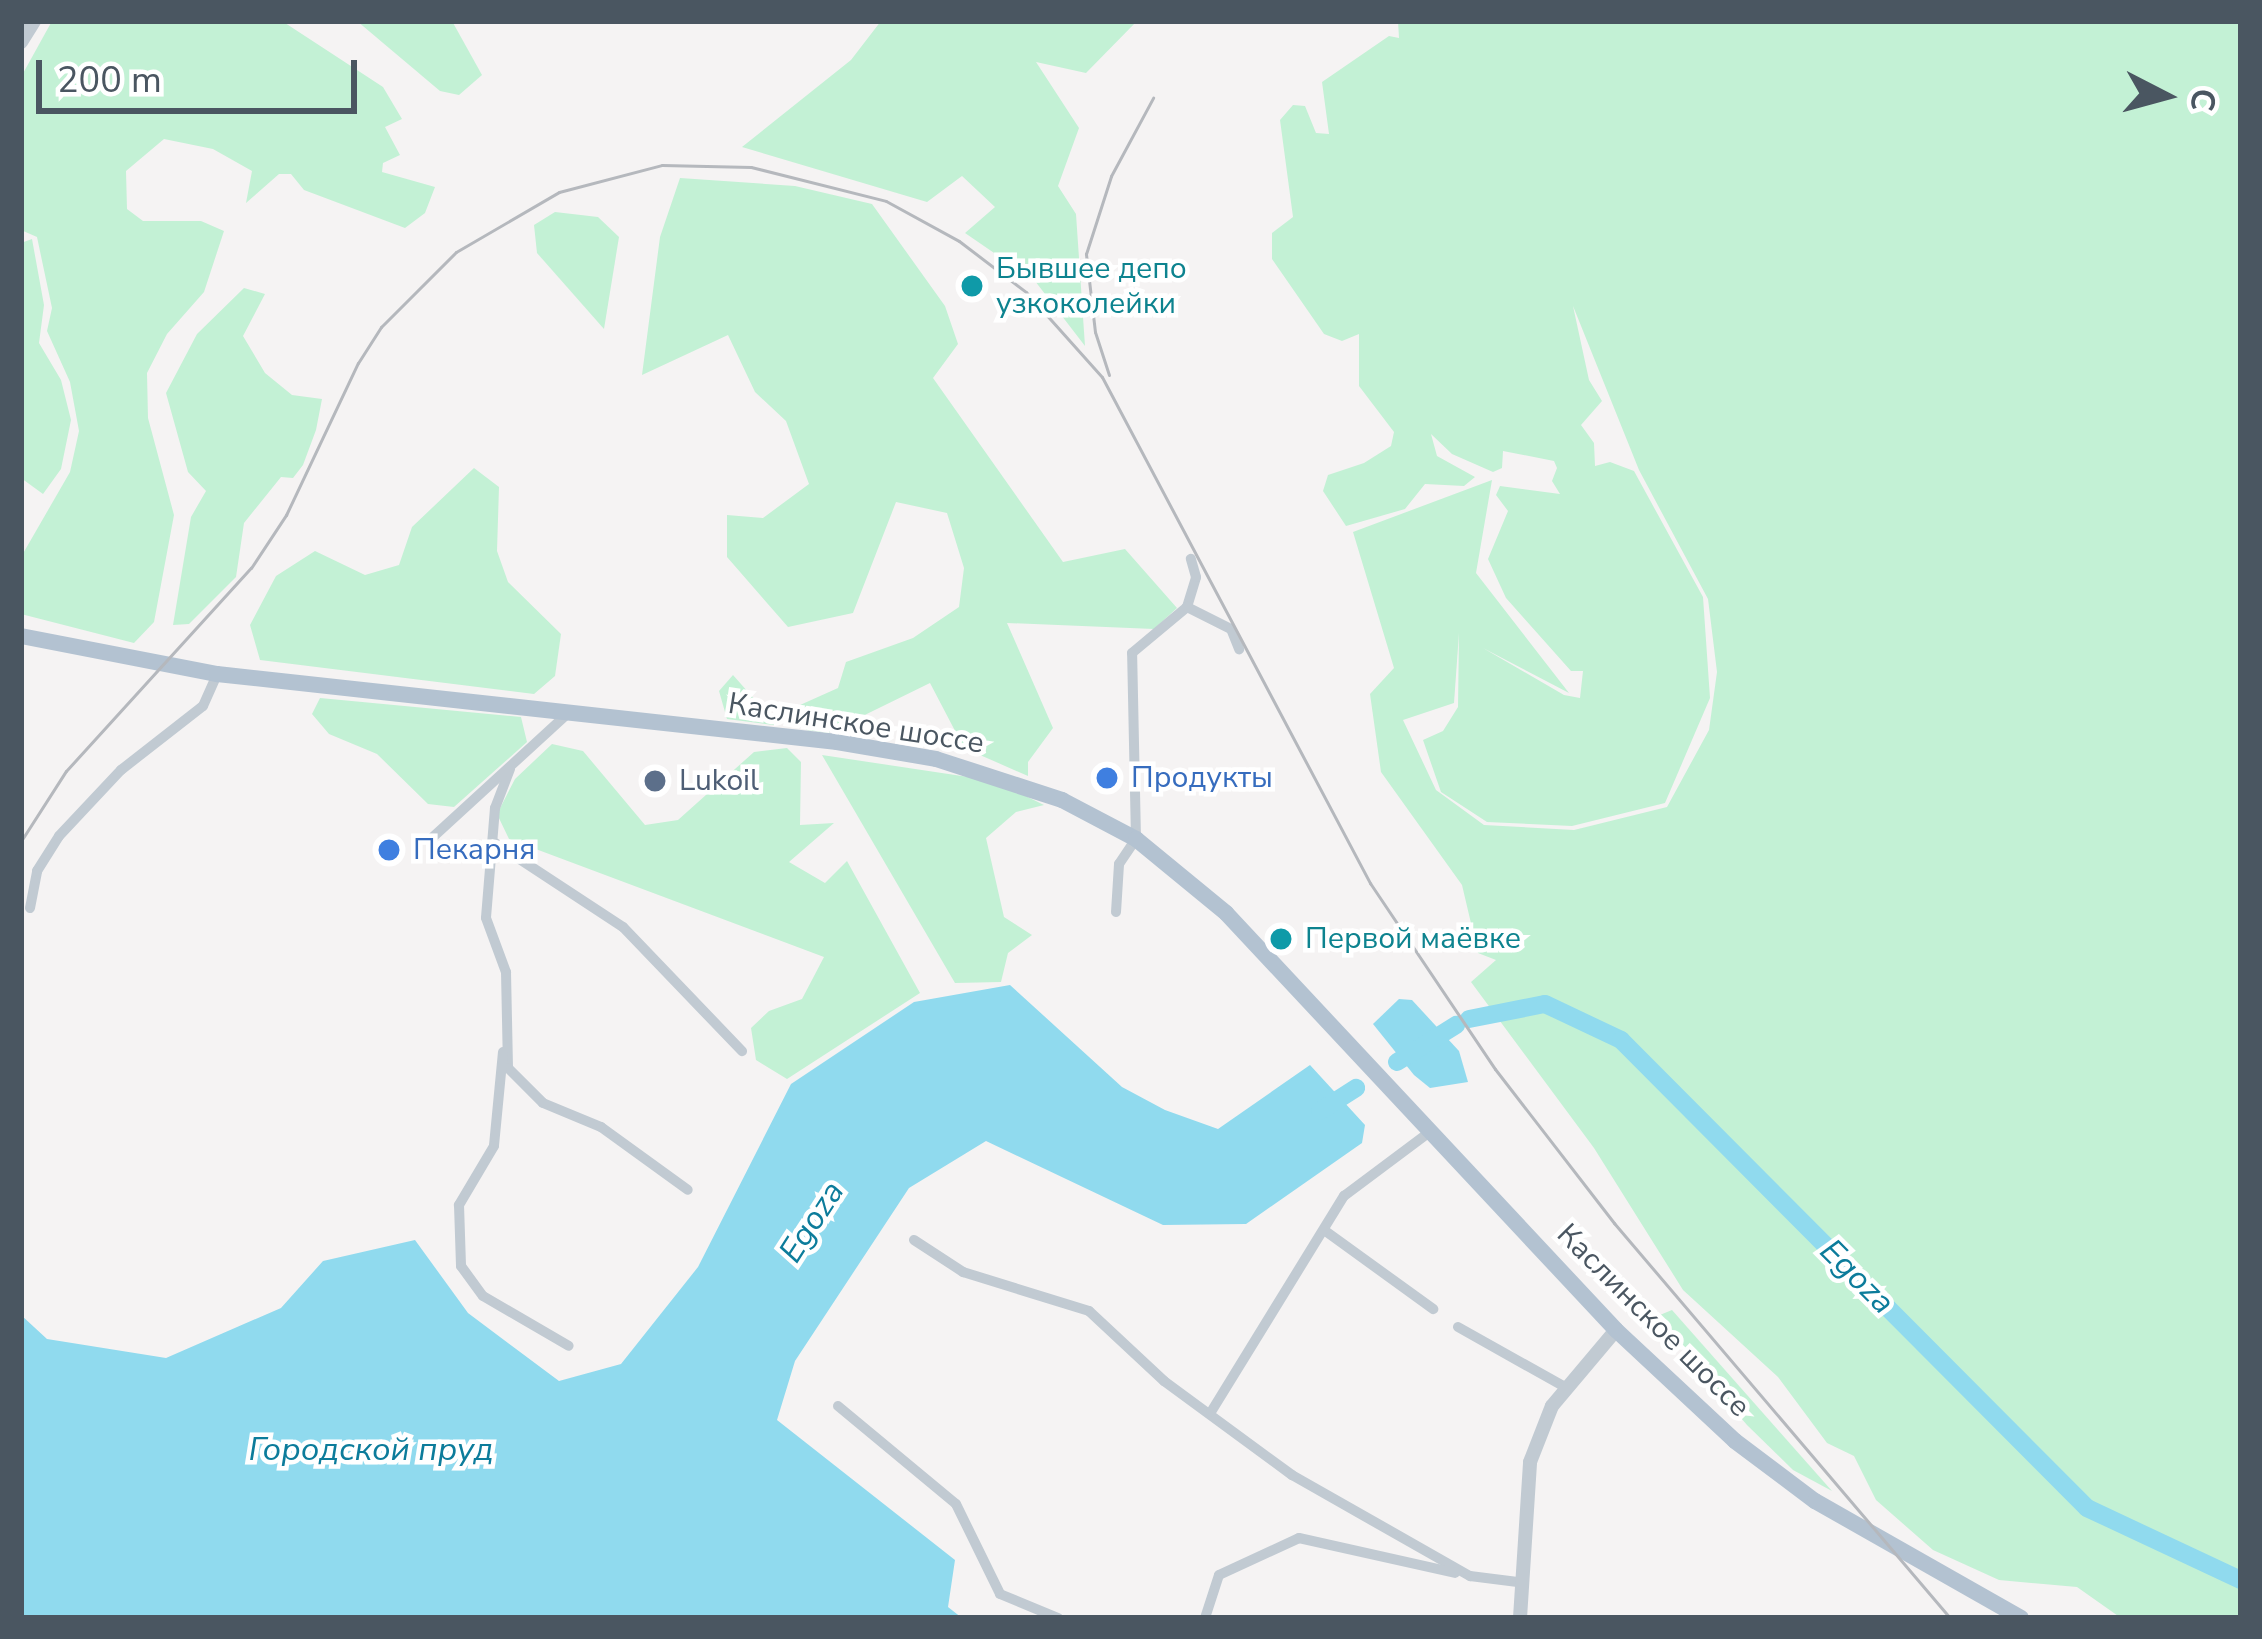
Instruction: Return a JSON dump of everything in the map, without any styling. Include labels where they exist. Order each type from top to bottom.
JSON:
[{"type":"main road","name":"Каслинское шоссе","points":[[21,636],[217,674],[936,759],[1062,800],[1136,839],[1261,947],[1616,1330],[1795,1487],[2021,1618]]},
{"type":"street","points":[[21,42],[34,21]]},
{"type":"street","points":[[1117,912],[1119,864],[1136,839],[1132,653],[1187,607],[1196,577],[1191,559]]},
{"type":"street","points":[[1187,607],[1231,628],[1239,649]]},
{"type":"street","points":[[30,908],[37,871],[59,836],[121,770],[203,706],[217,674]]},
{"type":"street","points":[[433,837],[567,714]]},
{"type":"street","points":[[510,769],[495,808],[486,918],[506,972],[504,1049],[493,1094],[494,1146],[459,1204],[460,1266],[483,1297],[569,1346]]},
{"type":"street","points":[[495,842],[623,927],[742,1051]]},
{"type":"street","points":[[504,1049],[521,1088],[601,1127],[688,1190]]},
{"type":"street","points":[[1210,1412],[1344,1196],[1431,1132]]},
{"type":"street","points":[[1324,1230],[1433,1309]]},
{"type":"street","points":[[914,1240],[963,1272],[1089,1312],[1292,1475],[1470,1576]]},
{"type":"street","points":[[1458,1327],[1565,1387]]},
{"type":"street","points":[[1520,1618],[1518,1582],[1530,1462],[1565,1387],[1616,1330]]},
{"type":"street","points":[[838,1406],[956,1504],[1000,1594],[1058,1618]]},
{"type":"street","points":[[1205,1618],[1219,1575],[1299,1538],[1518,1582]]},
{"type":"green space","points":[[52,21],[282,21],[383,87],[402,119],[385,127],[400,155],[383,163],[382,172],[435,187],[425,213],[405,228],[304,190],[291,174],[279,174],[246,203],[252,171],[213,149],[164,139],[126,171],[127,209],[143,221],[201,221],[224,231],[204,292],[167,334],[147,373],[148,418],[174,515],[154,622],[134,643],[21,614],[21,557],[70,472],[79,431],[70,382],[47,331],[52,308],[37,237],[21,230],[21,77]]},
{"type":"green space","points":[[357,21],[452,21],[482,75],[459,95],[440,91]]},
{"type":"green space","points":[[881,21],[1137,21],[1086,73],[1036,62],[1079,128],[1058,186],[1076,214],[1085,346],[1035,281],[965,233],[995,207],[962,176],[927,202],[742,147],[851,60]]},
{"type":"green space","points":[[1398,21],[2241,21],[2241,1618],[2121,1618],[2077,1587],[1999,1580],[1933,1550],[1876,1500],[1854,1456],[1827,1443],[1778,1377],[1683,1290],[1594,1148],[1471,982],[1496,960],[1478,953],[1462,885],[1381,772],[1370,694],[1394,668],[1353,532],[1492,480],[1476,573],[1569,693],[1483,648],[1564,695],[1580,698],[1583,671],[1571,671],[1506,598],[1488,559],[1508,511],[1496,495],[1500,486],[1560,494],[1552,481],[1557,468],[1554,461],[1503,451],[1502,468],[1493,472],[1452,454],[1431,434],[1437,456],[1475,477],[1464,486],[1425,484],[1405,509],[1346,526],[1323,491],[1328,475],[1364,463],[1391,446],[1394,432],[1359,386],[1359,334],[1342,341],[1324,334],[1272,259],[1272,233],[1293,217],[1280,120],[1293,105],[1305,106],[1316,133],[1329,134],[1322,82],[1389,36],[1399,38]],"holes":[[[1573,306],[1639,470],[1708,599],[1717,672],[1709,730],[1667,807],[1574,830],[1484,825],[1436,790],[1403,720],[1454,703],[1459,633],[1458,707],[1443,731],[1423,740],[1441,792],[1487,822],[1572,826],[1665,803],[1710,698],[1703,597],[1634,471],[1610,462],[1595,466],[1594,443],[1581,425],[1602,401],[1589,380]]]},
{"type":"green space","points":[[680,178],[795,186],[872,204],[945,306],[958,344],[933,378],[1063,562],[1125,549],[1177,608],[1154,629],[1007,623],[1053,728],[1028,762],[1028,776],[964,748],[930,683],[828,733],[806,730],[808,710],[773,725],[727,719],[719,691],[733,675],[771,718],[838,688],[846,662],[913,638],[959,607],[964,568],[947,513],[896,502],[853,613],[788,627],[727,557],[727,515],[763,518],[809,484],[786,421],[755,392],[728,335],[642,375],[660,237]]},
{"type":"green space","points":[[555,212],[598,217],[619,237],[604,329],[537,253],[534,225]]},
{"type":"green space","points":[[32,239],[44,305],[39,343],[61,380],[71,420],[61,469],[43,494],[21,478],[21,243]]},
{"type":"green space","points":[[244,288],[265,294],[243,336],[265,373],[292,395],[322,399],[316,430],[293,478],[281,477],[244,523],[236,577],[189,624],[173,625],[191,517],[206,491],[188,472],[166,393],[197,334]]},
{"type":"green space","points":[[474,468],[499,487],[497,551],[508,582],[561,634],[555,676],[534,694],[260,660],[250,625],[276,576],[315,551],[365,575],[399,565],[412,527]]},
{"type":"green space","points":[[320,698],[521,717],[527,742],[454,807],[428,804],[377,754],[329,734],[312,714]]},
{"type":"green space","points":[[552,744],[583,751],[645,825],[678,820],[754,752],[787,748],[801,762],[800,825],[834,823],[789,862],[825,883],[847,861],[920,993],[787,1079],[756,1060],[751,1028],[769,1011],[802,999],[824,957],[509,839],[497,814],[515,779]]},
{"type":"green space","points":[[822,755],[995,781],[1044,805],[1016,812],[986,838],[1004,917],[1032,935],[1008,953],[1001,982],[955,983]]},
{"type":"green space","points":[[1672,1310],[1832,1491],[1793,1470],[1747,1425],[1655,1317]]},
{"type":"water","name":"Городской пруд","points":[[1010,985],[1122,1087],[1165,1110],[1218,1129],[1310,1065],[1365,1125],[1362,1143],[1246,1224],[1163,1225],[986,1141],[909,1188],[795,1361],[777,1420],[955,1560],[948,1607],[962,1618],[21,1618],[21,1315],[47,1339],[166,1358],[281,1308],[323,1261],[415,1240],[468,1313],[559,1381],[621,1364],[698,1267],[791,1084],[914,1002]]},
{"type":"water","points":[[1399,999],[1412,1000],[1459,1051],[1468,1082],[1430,1088],[1414,1075],[1373,1024]]},
{"type":"waterway","name":"Egoza","points":[[1469,1019],[1545,1004],[1621,1040],[2087,1508],[2241,1580]]},
{"type":"waterway","name":"Egoza","points":[[1397,1062],[1456,1025]]},
{"type":"waterway","name":"Egoza","points":[[1320,1111],[1356,1088]]},
{"type":"railway","points":[[1109,375],[1095,332],[1086,254],[1111,176],[1153,98]]},
{"type":"railway","points":[[21,841],[66,771],[251,568],[286,515],[358,363],[381,327],[456,252],[559,192],[662,165],[751,167],[886,201],[959,241],[1026,292],[1102,377],[1370,883],[1495,1069],[1614,1223],[1950,1618]]},
{"type":"place","name":"Бывшее депо узкоколейки","points":[[972,286]]},
{"type":"place","name":"Продукты","points":[[1107,778]]},
{"type":"place","name":"Lukoil","points":[[655,781]]},
{"type":"place","name":"Пекарня","points":[[389,850]]},
{"type":"place","name":"Первой маёвке","points":[[1281,939]]}]
